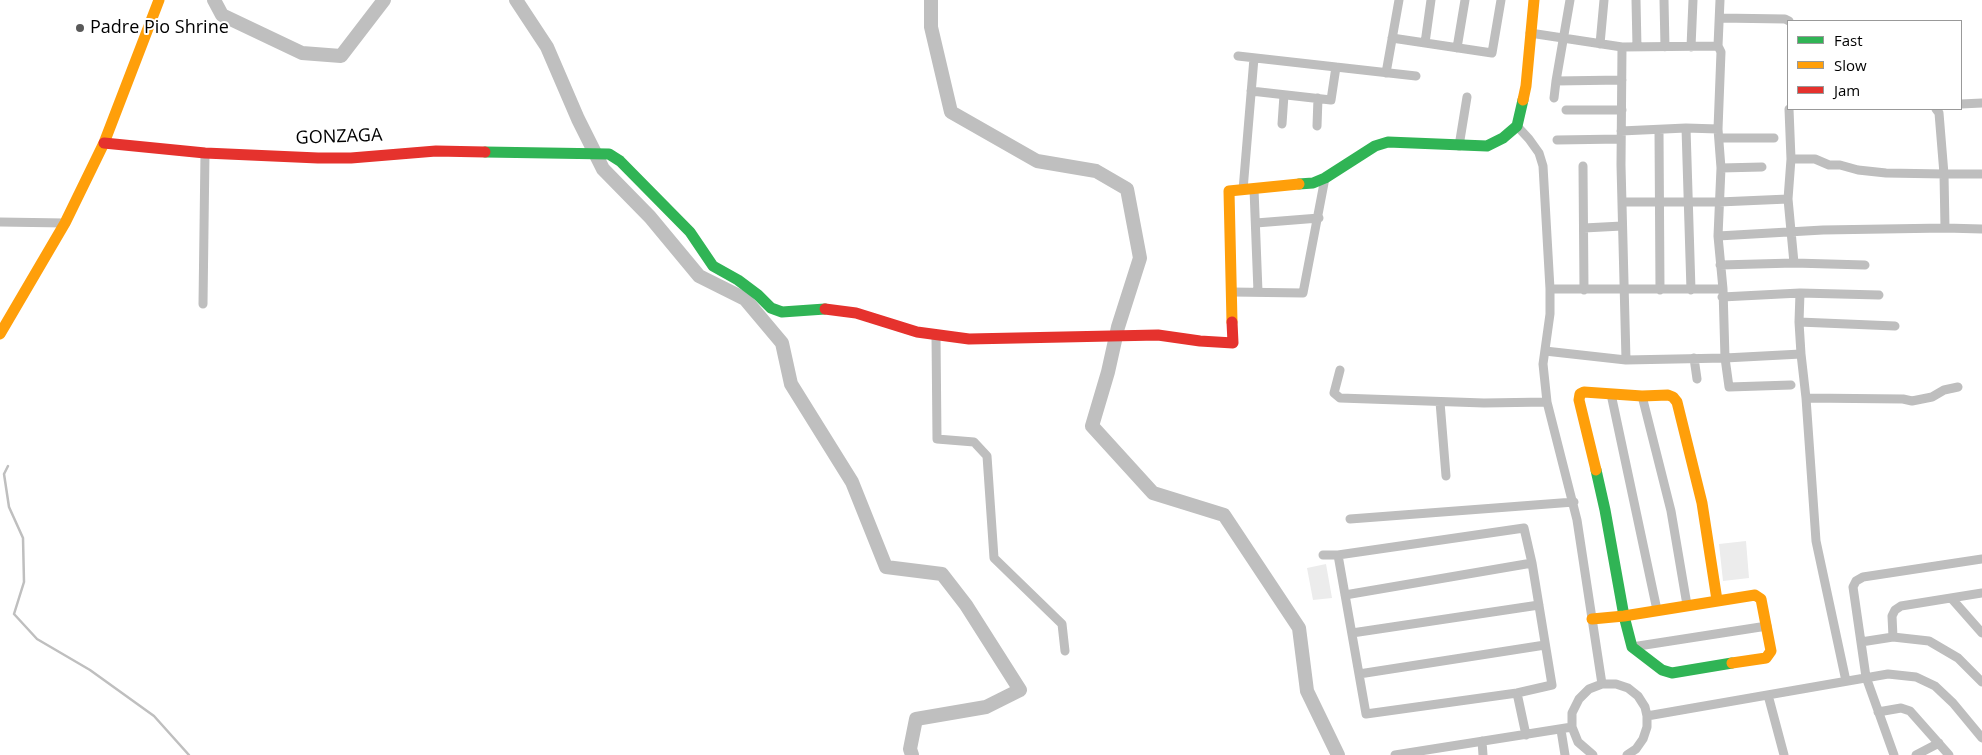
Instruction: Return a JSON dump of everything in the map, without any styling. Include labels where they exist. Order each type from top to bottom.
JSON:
[{"type":"street","points":[[0,334],[65,223],[104,144],[159,0]]},
{"type":"street","points":[[1386,73],[1399,0]]},
{"type":"street","points":[[1425,43],[1431,0]]},
{"type":"street","points":[[1457,48],[1465,0]]},
{"type":"street","points":[[1392,38],[1492,53],[1501,0]]},
{"type":"street","points":[[1066,651],[1062,624],[994,558],[987,456],[974,442],[937,438],[936,335],[969,339],[1158,335],[1200,341],[1233,343],[1230,190],[1313,183],[1325,178],[1375,146],[1388,142],[1487,146],[1504,138],[1517,126],[1526,86],[1534,0]]},
{"type":"street","points":[[1554,98],[1570,0]]},
{"type":"street","points":[[1600,44],[1604,0]]},
{"type":"street","points":[[1636,0],[1637,47]]},
{"type":"street","points":[[1664,0],[1665,47]]},
{"type":"street","points":[[1691,46],[1693,0]]},
{"type":"street","points":[[1720,0],[1718,46],[1721,52],[1719,134],[1721,168],[1718,236],[1729,387],[1791,385]]},
{"type":"street","points":[[1720,18],[1785,18],[1788,20]]},
{"type":"street","points":[[1530,34],[1622,47],[1718,46]]},
{"type":"street","points":[[1622,47],[1622,226],[1626,360]]},
{"type":"street","points":[[1238,56],[1416,76]]},
{"type":"street","points":[[1254,58],[1251,91],[1249,189],[1256,223],[1258,292]]},
{"type":"street","points":[[1251,91],[1331,100],[1336,67]]},
{"type":"street","points":[[1556,81],[1622,80]]},
{"type":"street","points":[[1282,124],[1284,95]]},
{"type":"street","points":[[1459,146],[1467,97]]},
{"type":"street","points":[[1317,126],[1318,98]]},
{"type":"street","points":[[1962,104],[1982,103]]},
{"type":"street","points":[[1566,110],[1622,110]]},
{"type":"street","points":[[1789,110],[1791,159],[1788,199],[1794,263]]},
{"type":"street","points":[[1937,110],[1939,113],[1944,174],[1945,228]]},
{"type":"street","points":[[1517,126],[1539,153],[1543,166],[1550,289],[1550,314],[1543,364],[1548,402],[1574,502],[1602,684]]},
{"type":"street","points":[[1686,128],[1691,290]]},
{"type":"street","points":[[1557,140],[1686,128],[1719,134],[1774,138]]},
{"type":"street","points":[[1659,130],[1660,290]]},
{"type":"street","name":"GONZAGA","points":[[104,144],[205,153],[350,158],[436,151],[609,154],[620,161],[656,195],[690,232],[702,252],[714,266],[738,280],[758,295],[771,308],[782,312],[826,309],[856,313],[917,332],[936,335]]},
{"type":"street","points":[[203,304],[205,153]]},
{"type":"street","points":[[1791,159],[1815,159],[1828,165],[1840,165],[1858,170],[1886,173],[1982,174]]},
{"type":"street","points":[[1583,166],[1584,290]]},
{"type":"street","points":[[1721,168],[1762,168]]},
{"type":"street","points":[[1232,292],[1303,293],[1319,218],[1325,178]]},
{"type":"street","points":[[1622,202],[1719,202],[1788,199]]},
{"type":"street","points":[[1256,223],[1319,218]]},
{"type":"street","points":[[0,222],[65,223]]},
{"type":"street","points":[[1584,228],[1622,226]]},
{"type":"street","points":[[1718,236],[1792,231],[1982,229]]},
{"type":"street","points":[[1720,265],[1794,263],[1864,265]]},
{"type":"street","points":[[1550,289],[1691,290],[1723,293],[1879,295]]},
{"type":"street","points":[[1800,293],[1801,354],[1816,541],[1846,681]]},
{"type":"street","points":[[1799,322],[1895,326]]},
{"type":"street","points":[[1546,351],[1626,360],[1801,354]]},
{"type":"street","points":[[1694,358],[1698,379]]},
{"type":"street","points":[[1340,370],[1334,393],[1340,398],[1484,403],[1548,402]]},
{"type":"street","points":[[1806,398],[1912,400],[1932,397],[1944,390],[1958,387]]},
{"type":"street","points":[[1592,618],[1624,616],[1717,600],[1755,596],[1761,599],[1771,651],[1766,658],[1672,673],[1662,670],[1632,647],[1624,616],[1605,510],[1580,400],[1580,394],[1584,392],[1642,396],[1668,395],[1677,402],[1702,503],[1717,600]]},
{"type":"street","points":[[1611,394],[1657,610]]},
{"type":"street","points":[[1642,396],[1671,511],[1686,605]]},
{"type":"street","points":[[1440,402],[1446,476]]},
{"type":"street","points":[[1350,519],[1574,502]]},
{"type":"street","points":[[1323,555],[1338,555],[1524,528],[1532,563],[1552,686],[1517,693],[1366,714],[1338,555]]},
{"type":"street","points":[[1894,755],[1866,677],[1853,587],[1856,581],[1863,577],[1982,559]]},
{"type":"street","points":[[1345,596],[1532,563]]},
{"type":"street","points":[[1893,637],[1892,616],[1895,610],[1901,606],[1982,594]]},
{"type":"street","points":[[1952,599],[1982,633]]},
{"type":"street","points":[[1352,633],[1539,605]]},
{"type":"street","points":[[1632,647],[1767,626]]},
{"type":"street","points":[[1861,642],[1893,637],[1929,641],[1958,658],[1982,682]]},
{"type":"street","points":[[1359,674],[1545,645]]},
{"type":"street","points":[[1647,716],[1888,674],[1916,677],[1927,681],[1943,693],[1982,738]]},
{"type":"street","points":[[1593,755],[1578,742],[1572,727],[1572,713],[1578,700],[1589,689],[1602,684],[1616,684],[1628,688],[1638,696],[1645,707],[1647,716],[1647,727],[1643,739],[1627,755]]},
{"type":"street","points":[[1517,693],[1526,735]]},
{"type":"street","points":[[1768,695],[1784,755]]},
{"type":"street","points":[[1878,712],[1901,708],[1910,711],[1949,755]]},
{"type":"street","points":[[1395,755],[1452,751],[1482,741],[1572,727]]},
{"type":"street","points":[[1561,730],[1565,755]]},
{"type":"street","points":[[1482,741],[1483,755]]},
{"type":"street","points":[[1916,755],[1939,743]]},
{"type":"shaded area","points":[[1746,541],[1749,578],[1723,581],[1719,544]]},
{"type":"shaded area","points":[[1326,564],[1332,598],[1313,600],[1307,568]]},
{"type":"waterway","points":[[214,0],[222,15],[302,53],[341,56],[384,0]]},
{"type":"waterway","points":[[516,0],[547,47],[578,119],[603,169],[650,217],[699,276],[745,299],[782,343],[791,384],[852,482],[886,567],[942,574],[966,605],[1020,690],[986,707],[916,719],[910,749],[912,755]]},
{"type":"waterway","points":[[931,0],[931,27],[951,112],[1037,161],[1096,171],[1127,189],[1140,258],[1118,327],[1108,372],[1092,426],[1153,493],[1224,515],[1299,628],[1307,691],[1338,755]]},
{"type":"waterway","points":[[8,466],[4,474],[9,507],[23,538],[24,582],[14,614],[37,639],[90,670],[154,716],[189,755]]},
{"type":"traffic: fast","points":[[1299,184],[1313,183],[1325,178],[1375,146],[1388,142],[1487,146],[1503,138],[1517,126],[1523,100]]},
{"type":"traffic: fast","points":[[485,152],[609,154],[620,161],[690,232],[713,266],[738,280],[758,295],[771,308],[782,312],[825,309]]},
{"type":"traffic: fast","points":[[1596,470],[1624,616],[1632,647],[1662,670],[1672,673],[1732,663]]},
{"type":"traffic: slow","points":[[0,334],[65,223],[104,143],[159,0]]},
{"type":"traffic: slow","points":[[1523,100],[1534,0]]},
{"type":"traffic: slow","points":[[1232,322],[1229,191],[1299,184]]},
{"type":"traffic: slow","points":[[1596,470],[1579,400],[1580,394],[1584,392],[1642,396],[1668,395],[1673,397],[1677,402],[1702,503],[1717,600]]},
{"type":"traffic: slow","points":[[1592,619],[1624,616],[1755,595],[1761,599],[1771,651],[1766,658],[1732,663]]},
{"type":"traffic: jam","points":[[104,143],[205,153],[318,158],[351,158],[436,151],[485,152]]},
{"type":"traffic: jam","points":[[825,309],[856,313],[917,332],[969,339],[1158,335],[1200,341],[1233,343],[1232,322]]},
{"type":"place","name":"Padre Pio Shrine","points":[[80,28]]}]
